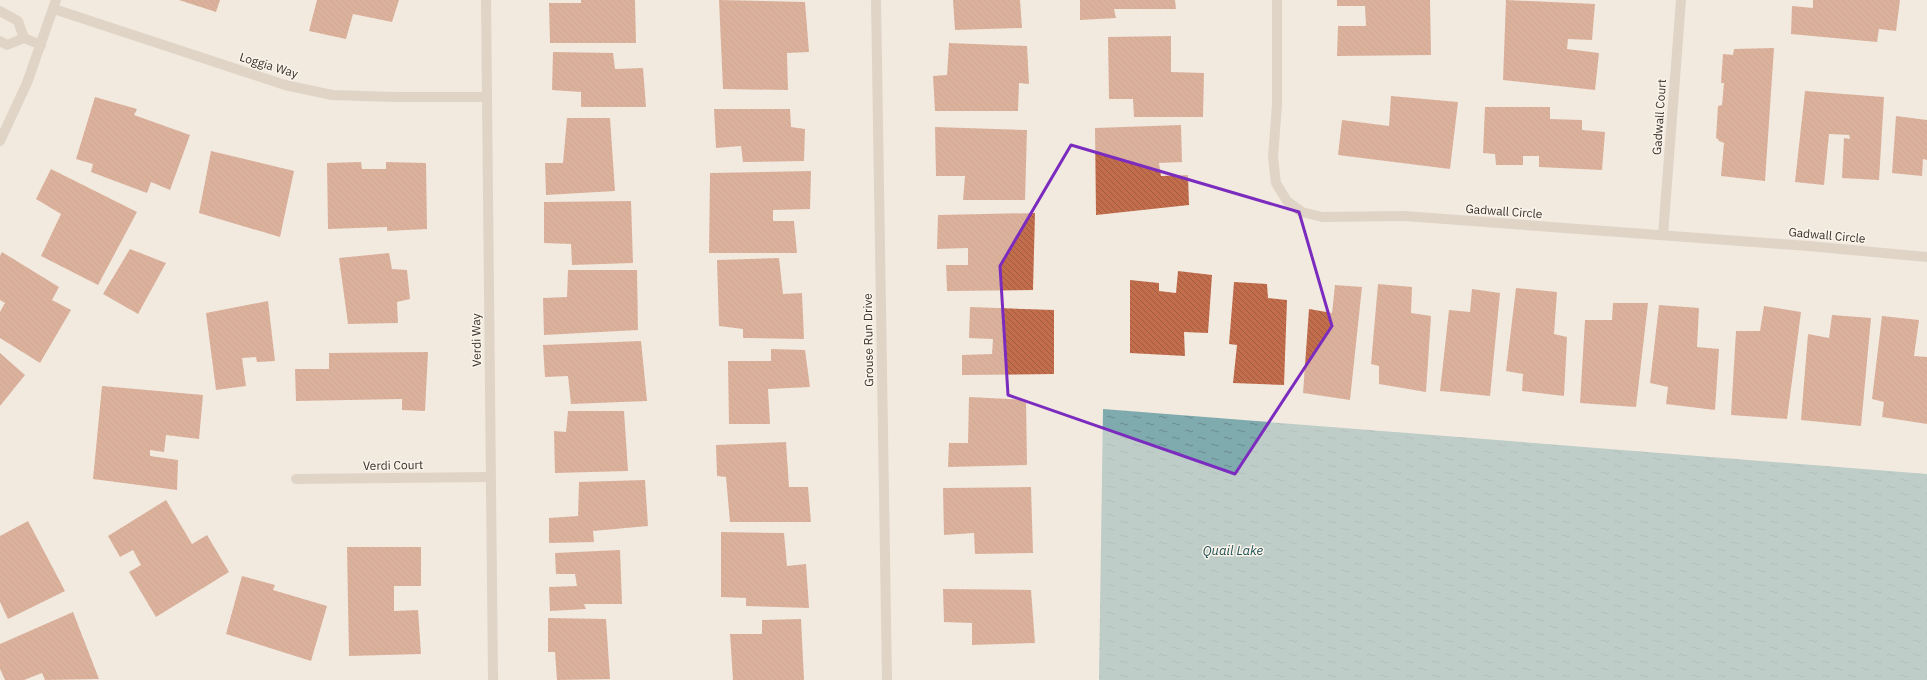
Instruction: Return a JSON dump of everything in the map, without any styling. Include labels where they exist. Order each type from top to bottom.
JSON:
[{"type":"street","name":"Verdi Way","points":[[486,0],[493,680]]},
{"type":"street","name":"Grouse Run Drive","points":[[876,0],[887,680]]},
{"type":"street","name":"Gadwall Circle","points":[[1277,0],[1277,105],[1273,157],[1276,183],[1287,201],[1302,212],[1322,217],[1404,216],[1808,246],[1927,257]]},
{"type":"street","name":"Gadwall Court","points":[[1663,235],[1681,0]]},
{"type":"street","name":"Loggia Way","points":[[55,4],[284,85],[332,95],[486,97]]},
{"type":"street","points":[[0,141],[28,83],[55,4]]},
{"type":"street","points":[[0,11],[18,21],[24,38]]},
{"type":"street","points":[[0,41],[7,45],[24,38],[41,45]]},
{"type":"street","name":"Verdi Court","points":[[296,479],[490,477]]},
{"type":"highlighted area","points":[[1071,145],[1299,212],[1332,326],[1235,474],[1008,395],[1000,266]]},
{"type":"water","name":"Quail Lake","points":[[1103,409],[1927,474],[1927,680],[1099,680]]},
{"type":"building","points":[[179,0],[220,0],[216,12]]},
{"type":"building","points":[[317,0],[399,0],[392,22],[353,14],[346,39],[309,31]]},
{"type":"building","points":[[581,0],[635,0],[636,43],[550,43],[549,3],[581,3]]},
{"type":"building","points":[[719,0],[805,2],[809,52],[787,53],[788,90],[723,89]]},
{"type":"building","points":[[953,0],[1020,0],[1022,28],[955,30]]},
{"type":"building","points":[[1080,0],[1175,0],[1176,9],[1114,9],[1116,18],[1080,20]]},
{"type":"building","points":[[1337,0],[1430,0],[1431,55],[1337,56],[1338,26],[1366,26],[1365,6],[1337,6]]},
{"type":"building","points":[[1506,0],[1595,4],[1592,40],[1568,39],[1567,49],[1599,53],[1595,90],[1503,80]]},
{"type":"building","points":[[1813,0],[1900,0],[1896,31],[1879,29],[1877,42],[1791,34],[1792,6],[1813,8]]},
{"type":"building","points":[[1171,36],[1171,72],[1204,73],[1203,117],[1134,117],[1133,99],[1109,99],[1108,37]]},
{"type":"building","points":[[949,43],[1027,46],[1029,84],[1019,83],[1018,111],[935,111],[933,76],[947,75]]},
{"type":"building","points":[[1774,48],[1765,181],[1721,176],[1724,143],[1716,138],[1718,106],[1722,105],[1724,83],[1721,83],[1723,54],[1733,55],[1734,49]]},
{"type":"building","points":[[553,52],[613,53],[615,69],[643,68],[646,107],[581,107],[581,92],[552,90]]},
{"type":"building","points":[[1805,91],[1884,97],[1879,180],[1842,178],[1844,138],[1850,139],[1849,135],[1829,134],[1824,185],[1795,182]]},
{"type":"building","points":[[1391,96],[1458,102],[1450,169],[1338,155],[1342,120],[1389,126]]},
{"type":"building","points":[[95,97],[137,109],[134,115],[190,135],[170,190],[151,182],[147,193],[91,172],[93,164],[76,159]]},
{"type":"building","points":[[1485,107],[1550,107],[1550,119],[1582,120],[1582,130],[1605,132],[1602,170],[1539,167],[1539,156],[1523,156],[1523,165],[1496,165],[1495,154],[1483,153]]},
{"type":"building","points":[[714,109],[790,109],[791,127],[805,129],[804,161],[743,162],[741,146],[716,148]]},
{"type":"building","points":[[1896,116],[1927,120],[1927,160],[1923,159],[1922,176],[1892,173]]},
{"type":"building","points":[[567,118],[610,118],[615,191],[546,195],[545,163],[563,163]]},
{"type":"building","points":[[1181,125],[1182,162],[1159,163],[1161,176],[1188,175],[1189,205],[1096,215],[1095,128]]},
{"type":"building","points":[[935,127],[1027,130],[1025,200],[963,200],[965,176],[936,176]]},
{"type":"building","points":[[211,151],[294,171],[280,237],[199,213]]},
{"type":"building","points":[[361,162],[362,169],[386,169],[386,162],[426,163],[427,229],[387,231],[387,227],[328,229],[327,163]]},
{"type":"building","points":[[51,169],[137,212],[98,285],[41,256],[61,214],[36,199]]},
{"type":"building","points":[[811,171],[810,209],[773,210],[773,221],[794,221],[797,253],[709,253],[710,173]]},
{"type":"building","points":[[631,201],[633,263],[572,265],[571,244],[544,243],[544,202]]},
{"type":"building","points":[[1035,213],[1033,290],[947,291],[946,265],[968,265],[968,248],[937,249],[938,215]]},
{"type":"building","points":[[130,249],[166,263],[138,314],[103,294]]},
{"type":"building","points":[[2,252],[59,287],[52,300],[71,310],[40,363],[0,338],[0,312],[5,303],[0,300],[0,256]]},
{"type":"building","points":[[389,253],[392,269],[407,270],[410,299],[397,302],[398,323],[348,324],[339,258]]},
{"type":"building","points":[[779,258],[783,294],[802,293],[804,339],[743,338],[743,329],[719,326],[717,260]]},
{"type":"building","points":[[568,270],[637,270],[638,330],[544,335],[543,298],[567,297]]},
{"type":"building","points":[[1178,271],[1212,275],[1208,333],[1184,332],[1185,356],[1130,353],[1130,280],[1159,283],[1159,291],[1176,293]]},
{"type":"building","points":[[1234,282],[1267,284],[1268,298],[1287,300],[1284,385],[1233,383],[1237,345],[1229,344]]},
{"type":"building","points":[[1378,284],[1412,287],[1411,313],[1431,316],[1426,392],[1379,384],[1379,366],[1371,364]]},
{"type":"building","points":[[1335,285],[1362,287],[1350,400],[1303,393],[1309,309],[1332,313]]},
{"type":"building","points":[[1516,288],[1557,292],[1554,334],[1567,337],[1564,396],[1522,391],[1523,374],[1506,371]]},
{"type":"building","points":[[1472,289],[1500,293],[1490,396],[1440,391],[1449,310],[1470,312]]},
{"type":"building","points":[[268,301],[275,361],[257,362],[256,357],[242,358],[246,386],[216,390],[206,313]]},
{"type":"building","points":[[1613,303],[1648,303],[1636,407],[1580,403],[1585,320],[1612,320]]},
{"type":"building","points":[[1659,305],[1699,308],[1697,347],[1719,349],[1715,410],[1666,404],[1668,387],[1650,383]]},
{"type":"building","points":[[1764,306],[1801,312],[1787,419],[1731,415],[1736,331],[1760,331]]},
{"type":"building","points":[[970,307],[1054,310],[1054,374],[962,375],[962,355],[992,354],[993,339],[969,338]]},
{"type":"building","points":[[1832,315],[1871,318],[1861,426],[1801,420],[1808,334],[1829,338]]},
{"type":"building","points":[[1882,316],[1919,320],[1914,356],[1927,357],[1927,424],[1882,417],[1884,402],[1872,399]]},
{"type":"building","points":[[641,341],[647,401],[571,404],[568,376],[545,377],[543,345]]},
{"type":"building","points":[[771,349],[805,350],[810,387],[768,389],[770,424],[729,424],[728,361],[771,361]]},
{"type":"building","points":[[428,352],[425,411],[402,410],[402,399],[296,401],[295,369],[329,369],[329,353]]},
{"type":"building","points":[[0,353],[25,375],[0,406]]},
{"type":"building","points":[[102,386],[203,395],[199,439],[166,435],[164,452],[150,450],[150,456],[178,460],[177,490],[93,479]]},
{"type":"building","points":[[969,397],[1026,400],[1027,465],[948,467],[949,443],[968,443]]},
{"type":"building","points":[[568,411],[624,411],[628,471],[555,473],[554,431],[566,432]]},
{"type":"building","points":[[786,442],[789,487],[808,487],[811,522],[730,522],[726,477],[717,476],[716,445]]},
{"type":"building","points":[[645,480],[648,526],[593,531],[594,542],[549,543],[549,518],[578,516],[579,482]]},
{"type":"building","points":[[1031,487],[1033,553],[975,554],[974,533],[944,535],[943,488]]},
{"type":"building","points":[[166,500],[192,544],[207,535],[229,572],[156,617],[129,572],[141,565],[133,550],[120,557],[108,536]]},
{"type":"building","points":[[28,521],[65,591],[8,619],[0,602],[0,536]]},
{"type":"building","points":[[721,532],[784,533],[787,566],[806,564],[809,608],[746,606],[746,598],[721,597]]},
{"type":"building","points":[[347,547],[421,547],[421,586],[394,586],[394,611],[418,610],[421,654],[349,656]]},
{"type":"building","points":[[620,550],[622,604],[584,604],[586,609],[550,611],[549,587],[577,586],[575,574],[556,574],[555,553]]},
{"type":"building","points":[[242,576],[275,585],[273,590],[327,606],[311,661],[226,634]]},
{"type":"building","points":[[943,589],[1031,590],[1035,643],[972,645],[972,623],[944,622]]},
{"type":"building","points":[[73,612],[99,679],[45,680],[42,673],[24,680],[5,680],[0,669],[0,644]]},
{"type":"building","points":[[548,618],[606,619],[610,679],[557,680],[555,652],[548,652]]},
{"type":"building","points":[[801,619],[804,680],[733,680],[730,634],[762,634],[762,620]]}]
